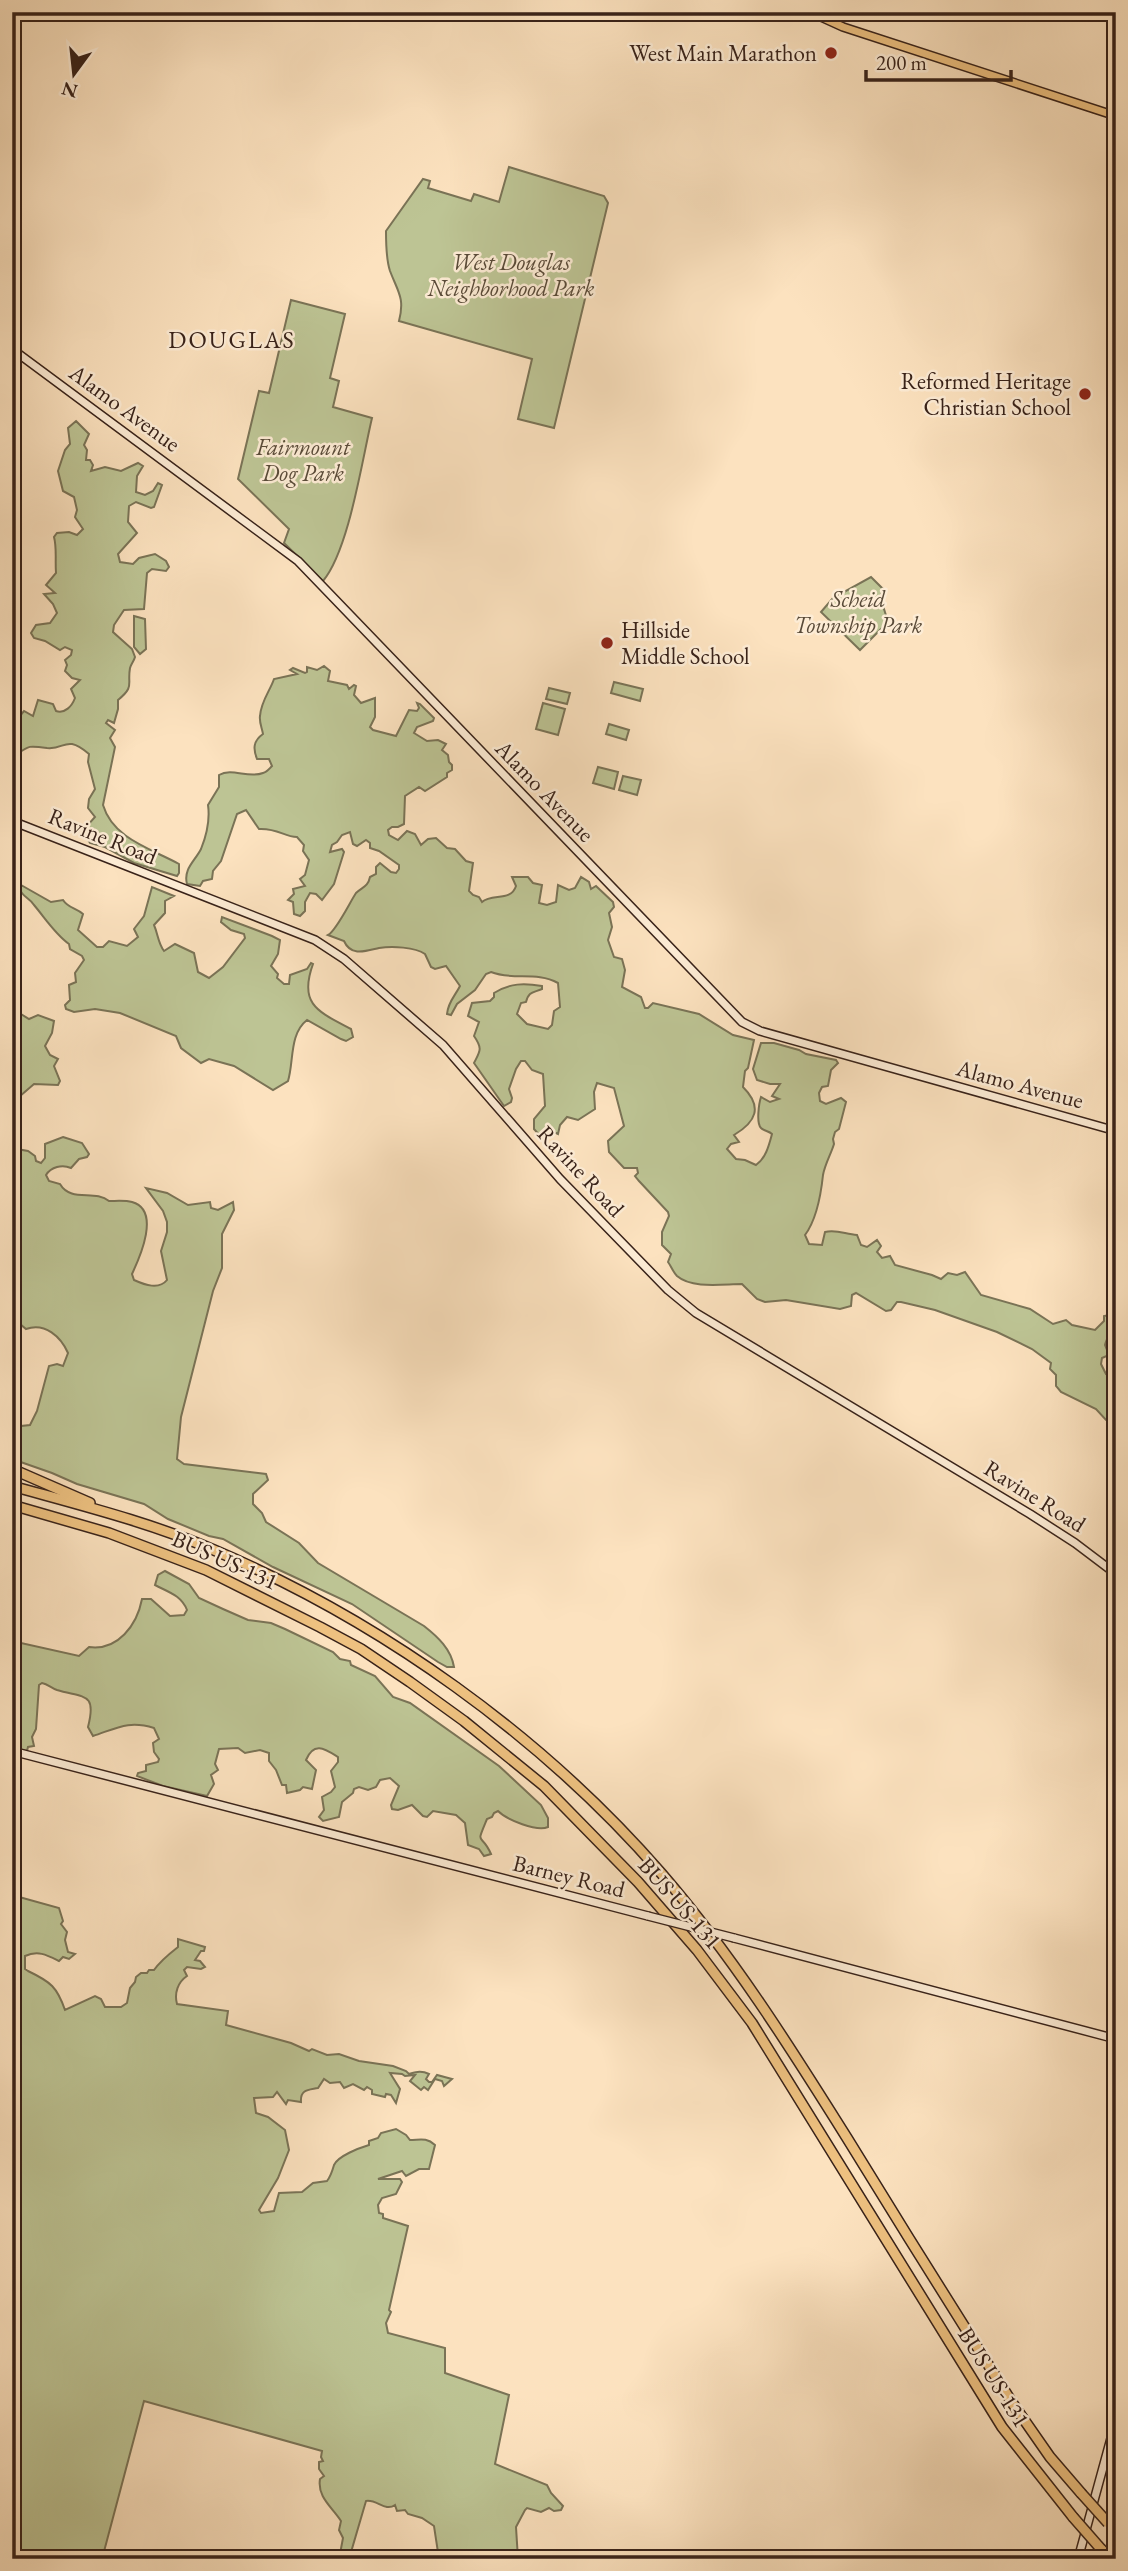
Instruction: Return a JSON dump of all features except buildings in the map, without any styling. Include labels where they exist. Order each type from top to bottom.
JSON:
[{"type":"highway","points":[[12,1469],[121,1516]]},
{"type":"highway","name":"BUS US-131","points":[[12,1486],[121,1516],[212,1549],[266,1574],[371,1631],[422,1663],[471,1699],[558,1771],[615,1825],[671,1885],[756,1996],[1011,2401],[1050,2457],[1116,2531]]},
{"type":"highway","name":"BUS US-131","points":[[12,1505],[109,1534],[195,1566],[320,1627],[361,1649],[410,1682],[464,1721],[544,1786],[638,1882],[697,1950],[752,2023],[1002,2427],[1073,2517],[1111,2559]]},
{"type":"main road","points":[[810,12],[843,27],[1116,116]]},
{"type":"street","name":"Alamo Avenue","points":[[12,349],[298,561],[742,1022],[757,1030],[1116,1130]]},
{"type":"street","points":[[12,508],[12,530]]},
{"type":"street","name":"Ravine Road","points":[[12,821],[311,938],[330,948],[443,1045],[560,1179],[668,1290],[696,1314],[1041,1521],[1116,1574]]},
{"type":"street","name":"Barney Road","points":[[12,1751],[1116,2039]]},
{"type":"street","points":[[1078,2559],[1116,2420]]},
{"type":"green space","name":"West Douglas Neighborhood Park","points":[[509,167],[604,196],[608,203],[554,428],[518,419],[532,359],[399,321],[401,301],[388,262],[386,231],[423,179],[430,181],[428,188],[471,201],[474,194],[499,202]]},
{"type":"green space","name":"Fairmount Dog Park","points":[[291,300],[345,314],[330,378],[339,381],[333,407],[372,418],[347,527],[332,567],[323,581],[284,543],[289,529],[238,479],[259,391],[269,393]]},
{"type":"green space","points":[[76,421],[89,434],[84,445],[87,450],[86,460],[90,460],[93,465],[91,471],[105,467],[121,471],[138,463],[143,466],[137,476],[136,492],[145,495],[153,491],[158,483],[162,485],[154,507],[136,502],[129,506],[128,522],[137,533],[118,554],[120,562],[133,564],[139,558],[155,554],[166,561],[169,567],[166,571],[152,569],[147,573],[144,609],[124,610],[114,625],[113,632],[132,649],[135,657],[130,668],[128,688],[118,700],[114,723],[108,720],[106,723],[115,730],[110,738],[115,747],[103,805],[108,817],[124,835],[179,864],[177,876],[134,863],[105,847],[90,843],[86,827],[95,817],[88,808],[89,799],[95,789],[88,762],[89,754],[81,748],[70,744],[53,748],[31,747],[12,758],[12,718],[19,717],[24,711],[33,716],[38,700],[53,704],[56,711],[65,710],[75,698],[71,689],[80,680],[72,678],[65,671],[65,660],[72,650],[65,647],[60,650],[34,638],[31,633],[36,625],[50,623],[57,613],[44,594],[55,593],[46,585],[56,573],[54,537],[57,533],[69,532],[77,535],[83,529],[75,517],[77,510],[74,497],[63,491],[58,471],[65,450],[70,444],[68,428]]},
{"type":"green space","name":"Scheid Township Park","points":[[871,577],[884,590],[880,596],[888,622],[860,650],[821,612],[833,598]]},
{"type":"green space","points":[[134,616],[145,619],[146,649],[140,654],[134,647]]},
{"type":"green space","points":[[324,666],[330,671],[328,681],[347,685],[349,689],[356,686],[354,695],[361,703],[375,698],[375,717],[370,727],[373,730],[396,736],[409,710],[417,711],[419,708],[417,703],[434,718],[433,721],[417,727],[414,733],[427,741],[438,740],[446,744],[442,750],[448,755],[452,770],[447,773],[447,777],[425,791],[419,787],[405,796],[404,824],[392,827],[388,830],[389,835],[398,840],[407,831],[415,834],[421,845],[428,839],[436,838],[447,848],[455,849],[466,861],[473,863],[469,891],[482,902],[506,896],[514,891],[516,886],[512,877],[528,877],[533,883],[542,885],[539,903],[547,905],[556,902],[558,885],[569,890],[575,888],[581,877],[589,882],[591,889],[596,886],[613,902],[614,907],[609,913],[612,927],[608,940],[614,957],[622,959],[625,970],[622,987],[641,997],[645,1008],[653,1003],[699,1014],[733,1035],[754,1040],[743,1087],[755,1108],[748,1125],[734,1135],[739,1142],[731,1144],[727,1149],[736,1159],[756,1165],[765,1155],[772,1134],[759,1125],[759,1104],[761,1097],[770,1102],[779,1099],[772,1096],[780,1084],[757,1080],[753,1069],[761,1043],[774,1043],[806,1054],[836,1060],[838,1063],[831,1070],[828,1086],[822,1087],[819,1093],[820,1101],[826,1104],[841,1098],[846,1102],[824,1171],[820,1198],[805,1235],[809,1244],[822,1245],[825,1232],[829,1231],[857,1235],[861,1245],[867,1247],[877,1240],[881,1246],[877,1252],[882,1258],[890,1256],[895,1265],[941,1279],[948,1273],[957,1275],[965,1272],[981,1295],[1030,1309],[1053,1324],[1066,1320],[1072,1325],[1095,1330],[1104,1321],[1104,1316],[1109,1315],[1114,1322],[1105,1345],[1109,1355],[1102,1358],[1101,1364],[1106,1374],[1116,1376],[1116,1424],[1106,1420],[1096,1409],[1061,1392],[1056,1386],[1056,1375],[1050,1369],[1051,1363],[1032,1349],[997,1332],[935,1310],[897,1302],[891,1310],[886,1311],[856,1293],[852,1295],[851,1306],[840,1309],[786,1300],[765,1302],[757,1299],[742,1284],[699,1284],[677,1276],[668,1262],[671,1254],[662,1245],[662,1232],[669,1216],[668,1212],[635,1176],[638,1173],[637,1168],[624,1168],[609,1152],[608,1141],[624,1126],[614,1088],[597,1083],[594,1092],[595,1109],[578,1120],[567,1117],[560,1125],[558,1134],[554,1132],[541,1137],[534,1129],[534,1119],[545,1106],[543,1074],[532,1070],[525,1061],[521,1061],[509,1089],[511,1102],[504,1106],[474,1063],[480,1050],[474,1036],[479,1022],[468,1016],[472,1003],[490,1001],[494,993],[511,986],[542,986],[542,989],[530,994],[526,1002],[521,1003],[517,1014],[527,1024],[548,1029],[552,1025],[554,1011],[560,1007],[558,983],[541,977],[508,976],[491,972],[486,974],[475,990],[457,1004],[451,1015],[447,1014],[449,1006],[460,986],[446,966],[435,969],[431,967],[425,954],[409,948],[355,951],[344,941],[328,935],[356,893],[376,874],[376,867],[380,863],[391,872],[396,873],[399,869],[399,865],[370,848],[370,843],[366,840],[357,846],[353,844],[350,832],[342,835],[332,845],[330,852],[342,849],[344,852],[334,884],[322,900],[316,894],[310,893],[305,902],[305,911],[300,916],[294,914],[293,902],[288,900],[294,894],[293,889],[305,886],[300,879],[305,875],[309,860],[303,851],[304,845],[297,837],[259,829],[246,810],[237,814],[212,879],[203,881],[200,886],[187,884],[188,869],[205,838],[208,805],[219,787],[219,775],[229,772],[252,775],[266,772],[272,766],[269,759],[257,759],[255,749],[257,739],[263,734],[260,718],[262,706],[274,679],[297,674],[290,670],[293,668],[305,673],[307,667],[317,670]]},
{"type":"green space","points":[[614,682],[643,689],[640,701],[611,693]]},
{"type":"green space","points":[[549,688],[570,693],[567,704],[546,699]]},
{"type":"green space","points":[[543,703],[565,709],[558,735],[536,729]]},
{"type":"green space","points":[[609,724],[629,730],[626,740],[606,734]]},
{"type":"green space","points":[[598,767],[618,772],[614,789],[593,783]]},
{"type":"green space","points":[[623,776],[641,780],[637,795],[619,790]]},
{"type":"green space","points":[[21,885],[51,902],[63,900],[83,914],[78,930],[97,947],[103,947],[109,941],[127,946],[138,937],[134,929],[144,916],[152,887],[174,896],[165,901],[165,913],[154,925],[160,945],[164,951],[175,944],[194,953],[198,972],[209,978],[223,967],[245,938],[244,934],[231,930],[221,922],[222,917],[272,936],[280,940],[278,954],[271,966],[278,974],[277,978],[284,984],[289,984],[290,975],[313,964],[308,989],[314,1006],[351,1029],[353,1037],[346,1041],[307,1020],[297,1033],[288,1081],[273,1090],[234,1066],[209,1059],[201,1063],[181,1048],[176,1036],[120,1013],[95,1009],[74,1012],[66,1009],[65,1005],[70,1000],[69,985],[76,982],[75,973],[84,960],[70,949],[69,944],[22,894],[19,888]]},
{"type":"green space","points":[[16,1011],[29,1019],[38,1015],[54,1021],[52,1033],[45,1046],[50,1055],[58,1059],[54,1066],[60,1081],[58,1085],[34,1084],[19,1097],[12,1096],[12,1014]]},
{"type":"green space","points":[[63,1137],[82,1143],[89,1154],[79,1159],[71,1168],[60,1166],[51,1170],[46,1175],[49,1181],[60,1184],[65,1190],[77,1195],[132,1202],[141,1207],[145,1214],[146,1235],[132,1274],[138,1282],[156,1286],[167,1280],[161,1251],[167,1222],[163,1211],[146,1188],[167,1193],[188,1205],[210,1202],[211,1208],[218,1210],[233,1202],[234,1210],[222,1234],[222,1268],[213,1291],[181,1417],[177,1459],[184,1464],[266,1474],[268,1480],[253,1494],[253,1504],[266,1522],[299,1543],[318,1563],[424,1626],[443,1644],[454,1667],[438,1662],[352,1604],[273,1567],[223,1539],[168,1519],[144,1504],[77,1484],[12,1459],[12,1427],[30,1425],[37,1411],[49,1366],[63,1366],[68,1353],[52,1332],[33,1327],[26,1329],[20,1324],[12,1323],[12,1138],[17,1149],[28,1151],[41,1163],[45,1158],[45,1144]]},
{"type":"green space","points":[[165,1571],[189,1584],[199,1598],[248,1620],[271,1623],[285,1629],[375,1676],[393,1697],[410,1703],[499,1766],[541,1805],[548,1818],[548,1827],[537,1828],[522,1824],[498,1811],[487,1819],[481,1833],[480,1837],[491,1854],[484,1856],[479,1849],[468,1845],[465,1823],[456,1815],[433,1811],[427,1817],[412,1805],[398,1810],[392,1809],[391,1805],[399,1786],[390,1778],[380,1780],[376,1787],[368,1790],[359,1787],[354,1789],[342,1802],[339,1817],[323,1821],[319,1817],[324,1810],[322,1797],[335,1787],[331,1771],[338,1762],[338,1757],[320,1748],[313,1750],[306,1760],[316,1770],[312,1789],[303,1787],[287,1793],[286,1785],[282,1785],[269,1761],[269,1753],[260,1750],[245,1753],[238,1748],[219,1749],[215,1764],[218,1770],[211,1775],[214,1784],[207,1796],[163,1786],[137,1776],[138,1773],[146,1771],[146,1765],[158,1762],[153,1743],[159,1739],[154,1728],[130,1725],[93,1736],[88,1727],[91,1708],[86,1698],[42,1683],[39,1685],[36,1729],[32,1737],[34,1746],[28,1747],[27,1751],[16,1749],[12,1744],[12,1641],[79,1656],[89,1647],[109,1645],[124,1634],[136,1618],[142,1599],[151,1599],[170,1616],[184,1615],[187,1610],[181,1601],[174,1594],[155,1585],[158,1575]]},
{"type":"green space","points":[[12,1895],[59,1908],[63,1921],[61,1924],[67,1932],[65,1940],[68,1952],[75,1954],[69,1959],[63,1957],[59,1961],[42,1954],[30,1954],[25,1956],[25,1969],[52,1986],[65,2010],[95,1996],[101,1999],[105,2007],[121,2007],[127,2003],[136,1977],[154,1970],[178,1947],[178,1939],[205,1947],[195,1960],[205,1967],[187,1967],[184,1970],[187,1976],[177,1988],[177,2004],[228,2011],[226,2025],[291,2043],[309,2051],[312,2049],[327,2055],[339,2054],[359,2061],[393,2066],[409,2074],[423,2072],[429,2074],[426,2079],[429,2082],[437,2075],[452,2079],[444,2086],[442,2081],[435,2079],[428,2090],[424,2087],[421,2090],[410,2081],[415,2075],[390,2073],[400,2089],[396,2103],[391,2095],[386,2094],[385,2097],[372,2094],[372,2090],[367,2087],[364,2090],[353,2084],[344,2088],[340,2082],[330,2083],[324,2079],[318,2088],[304,2092],[301,2102],[288,2100],[286,2104],[277,2092],[273,2097],[254,2098],[256,2113],[268,2117],[285,2130],[289,2150],[278,2178],[259,2210],[261,2213],[274,2211],[279,2193],[302,2192],[313,2183],[327,2181],[340,2158],[369,2145],[369,2141],[378,2138],[381,2133],[396,2129],[410,2140],[426,2140],[435,2145],[429,2169],[419,2169],[406,2176],[402,2171],[378,2179],[400,2179],[402,2182],[396,2194],[382,2198],[378,2205],[379,2213],[383,2214],[383,2218],[408,2226],[389,2310],[391,2312],[386,2323],[388,2333],[445,2348],[445,2373],[509,2395],[495,2464],[547,2485],[563,2506],[561,2510],[554,2511],[549,2508],[541,2512],[527,2508],[525,2510],[516,2527],[518,2559],[439,2559],[434,2526],[405,2510],[397,2511],[395,2505],[388,2507],[366,2501],[349,2559],[339,2559],[343,2538],[339,2530],[341,2521],[321,2491],[320,2479],[324,2476],[319,2469],[319,2462],[323,2461],[322,2451],[144,2401],[102,2559],[12,2559]]},
{"type":"place","name":"West Main Marathon","points":[[831,53]]},
{"type":"place","name":"Reformed Heritage Christian School","points":[[1085,394]]},
{"type":"place","name":"Hillside Middle School","points":[[607,643]]},
{"type":"district","name":"DOUGLAS","points":[[232,340]]}]
